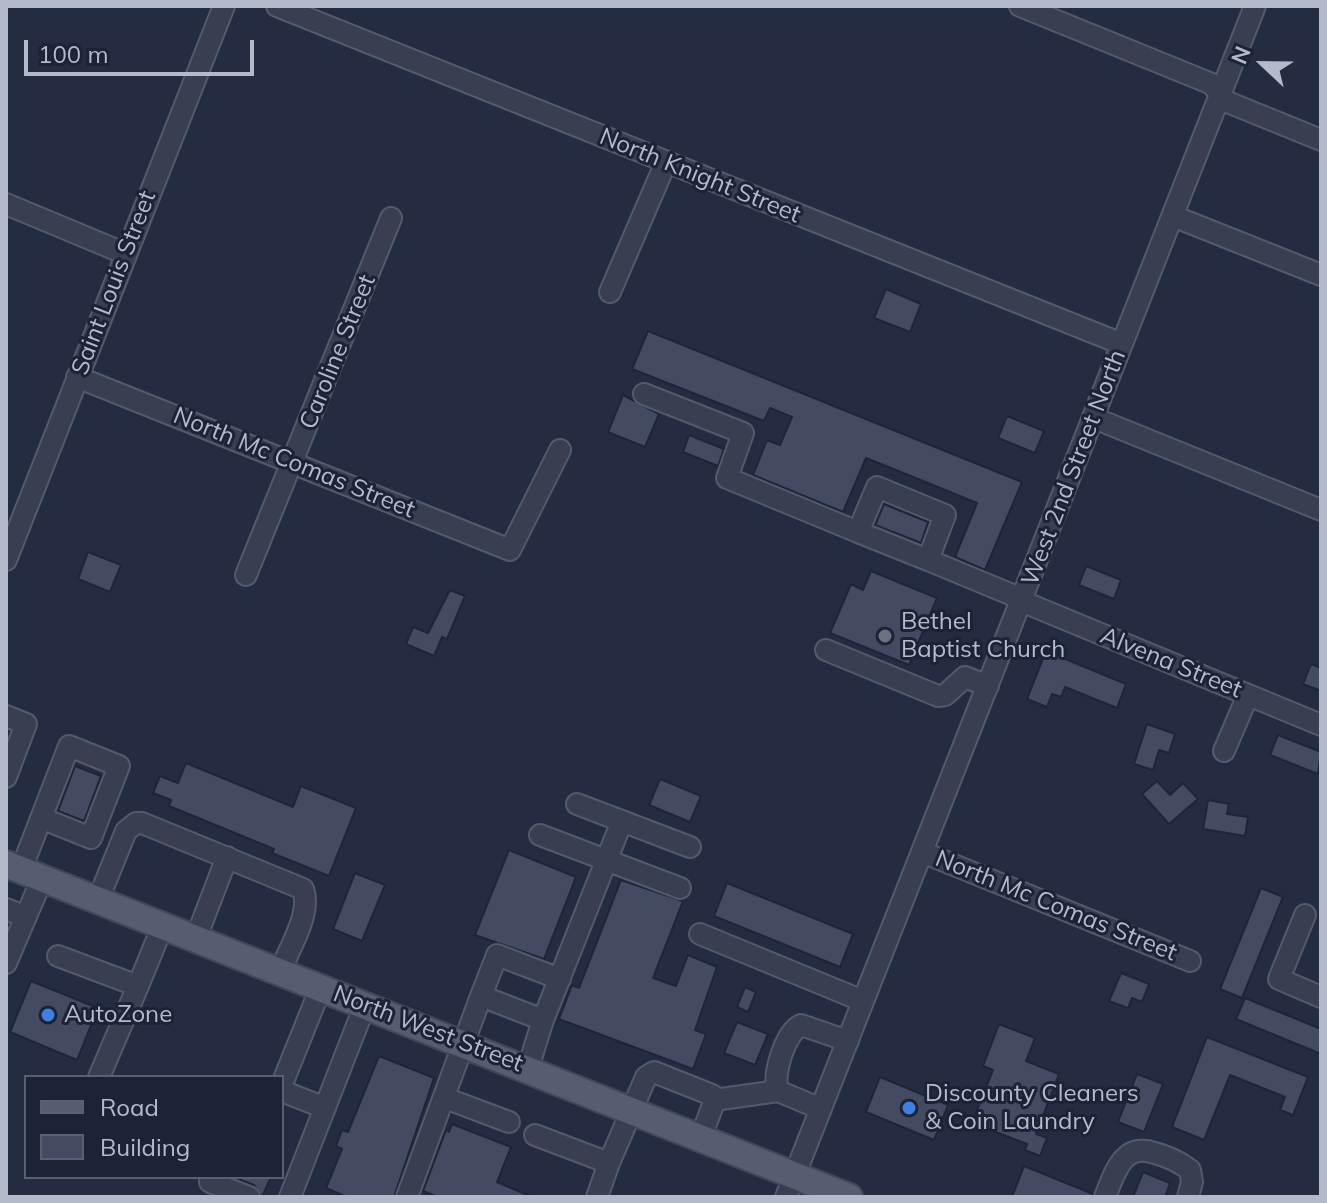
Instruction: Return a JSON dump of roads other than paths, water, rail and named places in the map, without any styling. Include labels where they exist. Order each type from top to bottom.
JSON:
[{"type":"main road","name":"North West Street","points":[[23,871],[701,1137],[791,1186],[849,1197]]},
{"type":"street","name":"Saint Louis Street","points":[[6,560],[14,518],[77,377],[224,6]]},
{"type":"street","name":"North Knight Street","points":[[277,6],[1122,344]]},
{"type":"street","points":[[1020,6],[1212,84],[1225,101],[1321,140]]},
{"type":"street","name":"West 2nd Street North","points":[[791,1186],[1255,6]]},
{"type":"street","points":[[610,292],[666,162]]},
{"type":"street","points":[[6,204],[126,254]]},
{"type":"street","points":[[1173,216],[1321,275]]},
{"type":"street","name":"Caroline Street","points":[[246,575],[391,218]]},
{"type":"street","name":"North Mc Comas Street","points":[[77,377],[510,550],[560,450]]},
{"type":"street","name":"Alvena Street","points":[[644,394],[743,433],[727,478],[1321,725]]},
{"type":"street","points":[[1094,418],[1321,510]]},
{"type":"street","points":[[858,532],[877,487],[945,515],[928,560]]},
{"type":"street","points":[[826,650],[938,696],[945,695],[965,677],[988,686]]},
{"type":"street","points":[[1224,751],[1248,695]]},
{"type":"street","points":[[6,716],[26,724],[6,777]]},
{"type":"street","points":[[6,963],[26,917],[23,871],[41,818],[69,746],[119,766],[91,838],[41,818]]},
{"type":"street","points":[[577,804],[690,847]]},
{"type":"street","points":[[528,1068],[543,1020],[622,821]]},
{"type":"street","points":[[98,900],[126,831],[136,823],[227,857],[303,889],[303,912],[280,971]]},
{"type":"street","points":[[540,835],[680,888]]},
{"type":"street","name":"North Mc Comas Street","points":[[922,852],[1190,961]]},
{"type":"street","points":[[196,938],[227,857]]},
{"type":"street","points":[[6,909],[26,917]]},
{"type":"street","points":[[1305,915],[1279,979],[1321,997]]},
{"type":"street","points":[[100,1075],[163,925]]},
{"type":"street","points":[[700,934],[863,1001]]},
{"type":"street","points":[[407,1197],[497,955],[560,979]]},
{"type":"street","points":[[58,956],[138,986]]},
{"type":"street","points":[[284,1079],[321,987]]},
{"type":"street","points":[[481,996],[543,1020]]},
{"type":"street","points":[[290,1197],[365,1005]]},
{"type":"street","points":[[778,1091],[777,1071],[794,1029],[807,1026],[848,1041]]},
{"type":"street","points":[[597,1197],[646,1077],[654,1072],[712,1095],[714,1100],[701,1137]]},
{"type":"street","points":[[714,1100],[778,1091],[821,1109]]},
{"type":"street","points":[[284,1092],[325,1108]]},
{"type":"street","points":[[445,1098],[509,1122]]},
{"type":"street","points":[[535,1135],[609,1163]]},
{"type":"street","points":[[1105,1197],[1124,1157],[1132,1150],[1145,1150],[1174,1159],[1190,1170],[1192,1182],[1188,1197]]},
{"type":"street","points":[[210,1182],[249,1197]]},
{"type":"place","name":"Bethel Baptist Church","points":[[885,636]]},
{"type":"place","name":"AutoZone","points":[[48,1015]]},
{"type":"place","name":"Discounty Cleaners & Coin Laundry","points":[[909,1108]]}]
